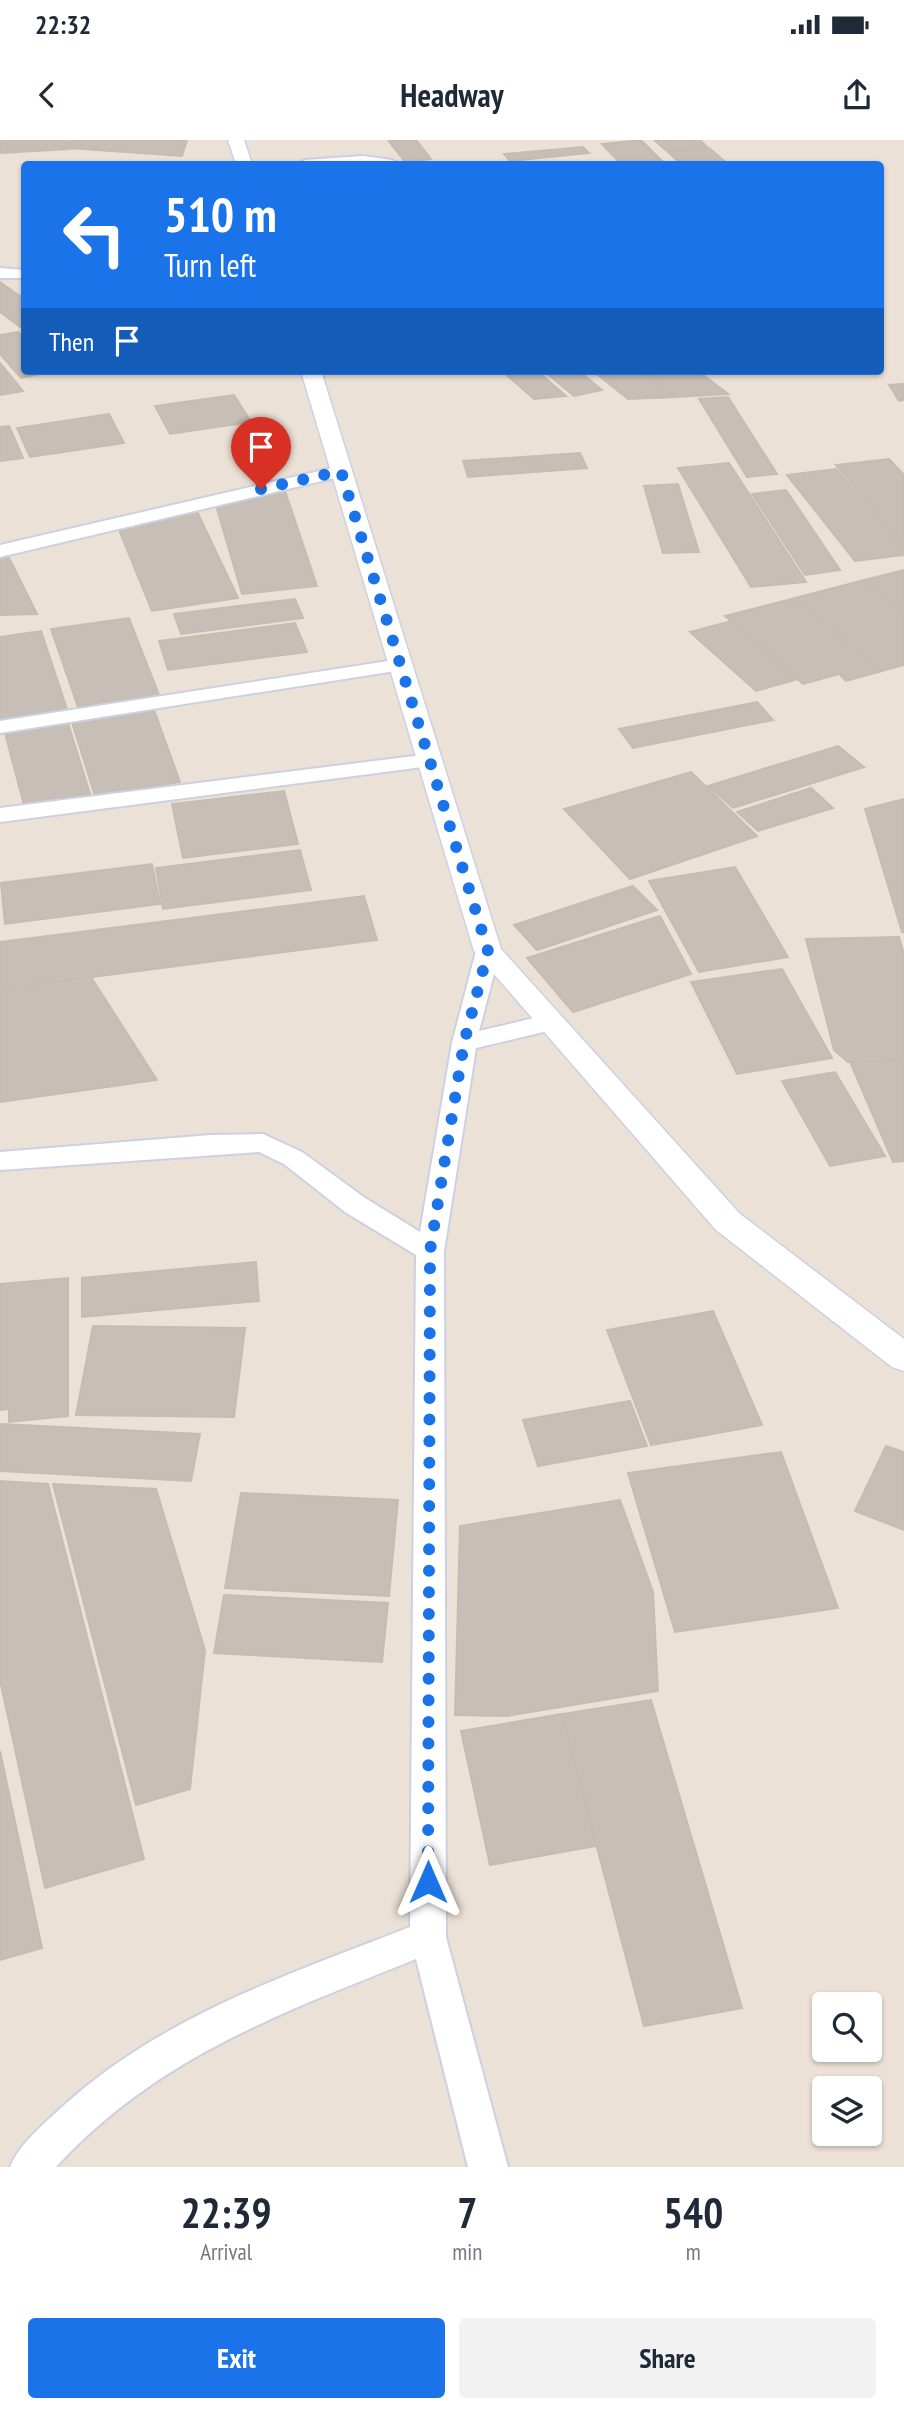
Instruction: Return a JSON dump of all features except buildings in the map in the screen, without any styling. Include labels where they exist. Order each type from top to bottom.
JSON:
[{"type":"street","points":[[236,140],[243,161]]},
{"type":"street","points":[[348,161],[370,161]]},
{"type":"street","points":[[0,273],[21,274]]},
{"type":"street","points":[[312,375],[488,951],[728,1222],[904,1358]]},
{"type":"street","points":[[0,551],[341,471]]},
{"type":"street","points":[[0,727],[401,665]]},
{"type":"street","points":[[0,815],[430,760]]},
{"type":"street","points":[[488,951],[464,1043],[430,1251],[428,1937],[488,2167]]},
{"type":"street","points":[[464,1043],[551,1022]]},
{"type":"street","points":[[0,1161],[211,1144],[263,1143],[293,1158],[355,1205],[430,1251]]},
{"type":"street","points":[[30,2167],[62,2131],[127,2077],[192,2036],[428,1937]]},
{"type":"route","points":[[261,489],[341,471],[488,951],[464,1043],[430,1251],[428,1882]]}]
